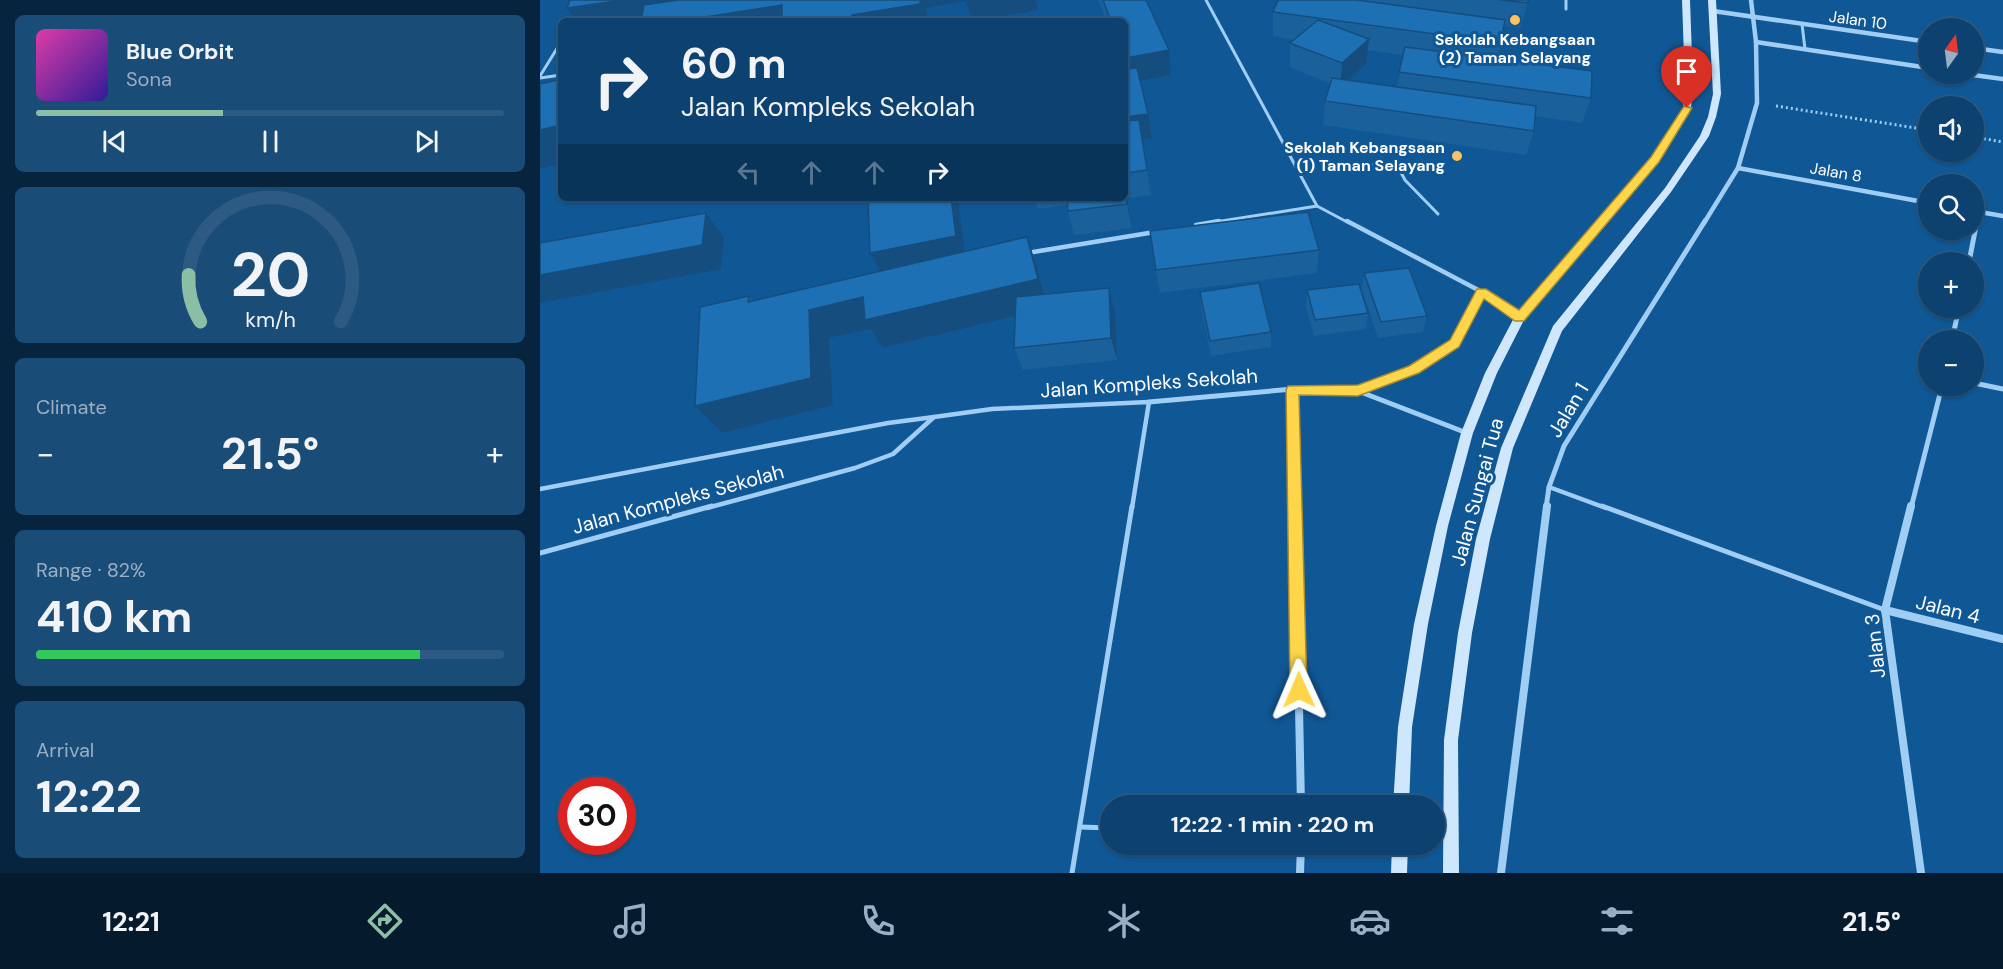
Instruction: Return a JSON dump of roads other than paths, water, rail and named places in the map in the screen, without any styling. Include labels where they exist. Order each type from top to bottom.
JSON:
[{"type":"main road","name":"Jalan Sungai Tua","points":[[1402,795],[1405,727],[1421,624],[1442,526],[1467,433],[1491,373],[1520,317],[1655,159],[1687,108],[1689,85],[1686,0]]},
{"type":"main road","name":"Jalan Sungai Tua","points":[[1453,872],[1452,728],[1465,633],[1481,549],[1507,448],[1557,329],[1668,190],[1704,136],[1712,117],[1717,94],[1712,6]]},
{"type":"main road","points":[[1399,873],[1400,855]]},
{"type":"street","name":"Jalan 1","points":[[1502,873],[1549,487],[1564,446],[1738,168],[1757,103],[1756,42],[1751,0]]},
{"type":"street","name":"Jalan 10","points":[[1712,6],[1753,17],[1918,40]]},
{"type":"street","points":[[1756,42],[1918,66]]},
{"type":"street","points":[[1984,49],[2003,52]]},
{"type":"street","points":[[1984,76],[2003,79]]},
{"type":"street","name":"Jalan 8","points":[[1738,168],[1918,200]]},
{"type":"street","points":[[1984,212],[2003,216]]},
{"type":"street","points":[[1984,385],[2003,389]]},
{"type":"street","points":[[1293,390],[1301,795]]},
{"type":"street","name":"Jalan Kompleks Sekolah","points":[[1149,402],[1293,390],[1358,391],[1467,433]]},
{"type":"street","name":"Jalan 3","points":[[1921,873],[1885,610],[1939,396]]},
{"type":"street","name":"Jalan 4","points":[[1885,610],[2003,639]]},
{"type":"street","points":[[1300,873],[1301,855]]},
{"type":"lane","points":[[1206,0],[1317,206],[1482,292],[1520,317]]},
{"type":"lane","points":[[1566,0],[1566,9]]},
{"type":"lane","points":[[1802,24],[1805,49]]},
{"type":"lane","points":[[540,77],[558,47]]},
{"type":"lane","points":[[540,77],[558,75]]},
{"type":"lane","points":[[1361,164],[1434,171]]},
{"type":"lane","points":[[1398,167],[1405,180],[1438,214]]},
{"type":"lane","points":[[1188,227],[1317,206]]},
{"type":"lane","points":[[1024,253],[1165,230]]},
{"type":"lane","points":[[1358,391],[1414,369],[1455,343],[1482,292]]},
{"type":"lane","points":[[1072,873],[1149,402]]},
{"type":"lane","name":"Jalan Kompleks Sekolah","points":[[540,489],[888,423],[992,409],[1149,402]]},
{"type":"lane","name":"Jalan Kompleks Sekolah","points":[[540,554],[855,468],[893,454],[934,417]]},
{"type":"lane","points":[[1549,487],[1885,610]]},
{"type":"lane","points":[[1080,827],[1100,828]]},
{"type":"place","name":"Sekolah Kebangsaan (2) Taman Selayang","points":[[1515,20]]},
{"type":"place","name":"Sekolah Kebangsaan (1) Taman Selayang","points":[[1457,156]]}]
